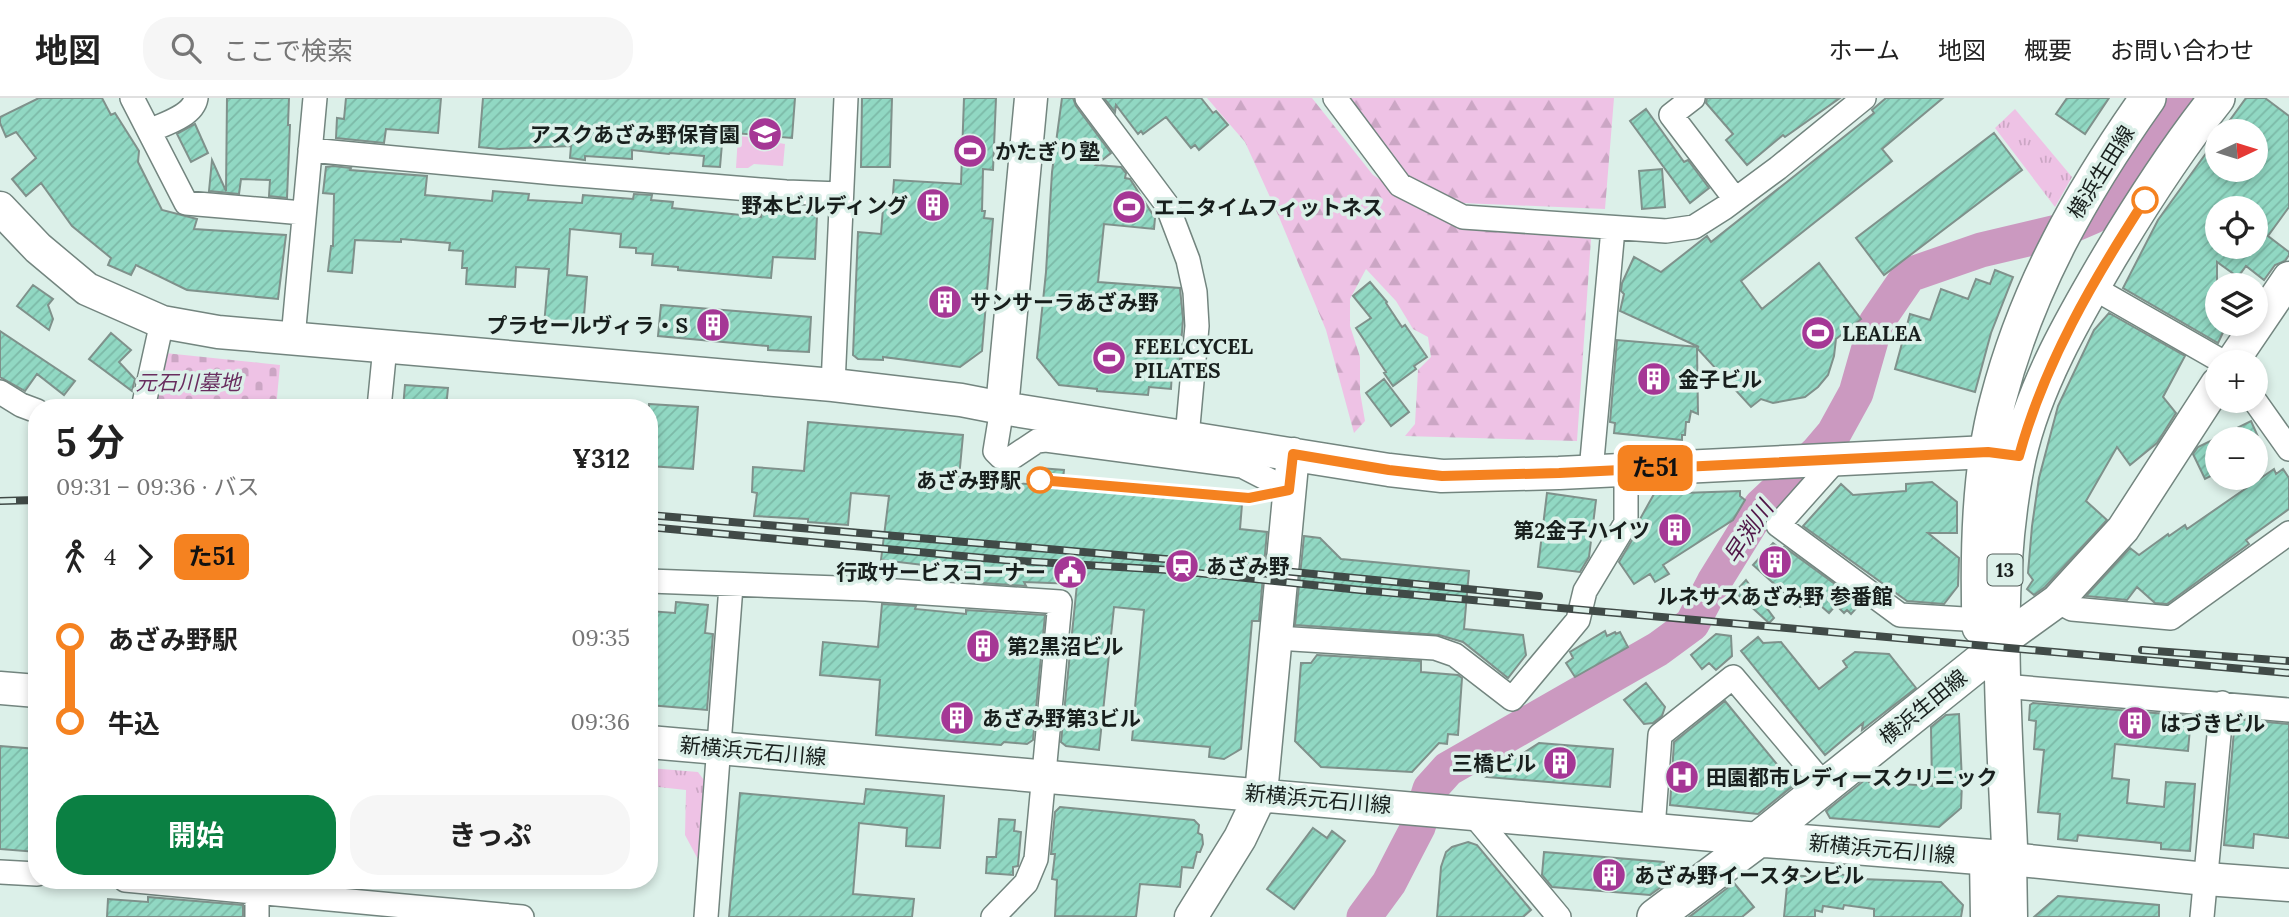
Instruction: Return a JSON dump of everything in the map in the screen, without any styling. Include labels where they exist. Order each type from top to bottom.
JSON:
[{"type":"main road","name":"横浜生田線","points":[[2003,454],[1998,400],[2026,310],[2048,261],[2080,202],[2148,98]]},
{"type":"main road","name":"横浜生田線","points":[[1658,916],[1759,839],[1992,652],[1981,521],[2003,454],[2032,410],[2049,369],[2092,287],[2183,141],[2217,98]]},
{"type":"main road","name":"13","points":[[1992,652],[1998,859]]},
{"type":"main road","name":"新横浜元石川線","points":[[1759,839],[1998,859]]},
{"type":"street","points":[[132,98],[186,202],[303,214]]},
{"type":"street","points":[[149,131],[187,112],[195,104],[196,98]]},
{"type":"street","points":[[293,338],[315,98]]},
{"type":"street","points":[[834,385],[846,98]]},
{"type":"street","points":[[1031,98],[1002,408],[995,451],[1001,457],[1010,459],[1037,441],[1046,440],[1242,466],[1289,490]]},
{"type":"street","points":[[1087,98],[1167,205],[1188,260],[1195,292],[1197,326],[1187,437]]},
{"type":"street","points":[[1335,98],[1400,185],[1463,217],[1613,229],[1666,230],[1694,227],[1778,169],[1864,98]]},
{"type":"street","points":[[1693,98],[1671,115],[1735,199]]},
{"type":"street","points":[[310,150],[568,174],[841,194]]},
{"type":"street","points":[[0,208],[38,248],[87,289],[162,322],[218,332],[834,385],[961,400],[1389,470],[1442,476],[2003,454]]},
{"type":"street","points":[[1591,471],[1613,229]]},
{"type":"street","points":[[2240,350],[2289,278]]},
{"type":"street","points":[[2092,287],[2205,352]]},
{"type":"street","points":[[145,399],[162,322]]},
{"type":"street","points":[[380,399],[385,347]]},
{"type":"street","points":[[0,392],[28,408]]},
{"type":"street","points":[[1992,652],[2057,601],[2123,529],[2205,403]]},
{"type":"street","points":[[2264,413],[2289,449]]},
{"type":"street","points":[[1191,917],[1240,838],[1261,794],[1293,454]]},
{"type":"street","points":[[1836,460],[1778,524],[1899,615],[1992,652],[2222,703],[2289,710]]},
{"type":"street","points":[[1277,638],[1434,648],[1455,655],[1512,699],[1578,620],[1585,591],[1626,523],[1626,469]]},
{"type":"street","points":[[2057,601],[2072,609],[2171,618],[2289,533]]},
{"type":"street","points":[[658,582],[866,589],[1060,602],[1036,859],[1026,883],[993,917]]},
{"type":"street","points":[[706,917],[732,586]]},
{"type":"street","points":[[1653,829],[1660,735],[1733,677],[1825,786]]},
{"type":"street","points":[[0,688],[28,690]]},
{"type":"street","points":[[2202,917],[2222,703]]},
{"type":"street","name":"新横浜元石川線","points":[[658,743],[1759,839]]},
{"type":"street","points":[[1459,812],[1559,917]]},
{"type":"street","points":[[1987,917],[1998,859]]},
{"type":"street","points":[[1998,859],[2011,917]]},
{"type":"street","name":"新横浜元石川線","points":[[1998,859],[2289,885]]},
{"type":"street","points":[[0,872],[28,874]]},
{"type":"street","points":[[224,889],[449,914],[522,917]]},
{"type":"street","points":[[257,892],[257,917]]},
{"type":"green space","points":[[1207,98],[1312,98],[1373,175],[1450,224],[1591,239],[1577,441],[1405,436],[1415,424],[1418,370],[1431,357],[1428,337],[1413,329],[1396,301],[1366,269],[1350,299],[1350,326],[1360,357],[1360,392],[1365,421],[1354,433],[1326,330],[1279,217],[1245,142]]},
{"type":"green space","points":[[1348,98],[1614,98],[1605,209],[1462,203],[1408,178]]},
{"type":"green space","points":[[2015,109],[2072,177],[2055,207],[1995,128]]},
{"type":"green space","points":[[738,136],[779,139],[779,143],[785,144],[783,166],[754,164],[748,168],[736,168]]},
{"type":"green space","name":"元石川墓地","points":[[165,353],[280,365],[277,399],[157,399]]},
{"type":"green space","points":[[658,769],[698,772],[709,787],[701,865],[685,835],[686,790],[658,787]]},
{"type":"building","points":[[39,98],[102,98],[111,115],[115,113],[139,151],[138,162],[162,210],[197,219],[194,229],[286,235],[278,299],[187,290],[136,265],[131,275],[108,265],[111,258],[72,226],[41,183],[26,196],[12,179],[36,158],[16,132],[6,137],[0,117]]},
{"type":"building","points":[[227,98],[289,98],[287,198],[269,196],[270,180],[241,179],[239,194],[209,191],[212,160],[226,191]]},
{"type":"building","points":[[346,98],[441,98],[438,133],[386,129],[384,143],[336,138],[337,118],[344,119]]},
{"type":"building","points":[[483,98],[795,98],[792,138],[723,132],[720,167],[703,166],[704,156],[670,153],[632,150],[632,159],[585,156],[585,160],[570,158],[571,146],[499,149],[479,147]]},
{"type":"building","points":[[862,98],[892,98],[890,167],[861,167]]},
{"type":"building","points":[[964,98],[996,98],[993,170],[983,169],[982,211],[985,211],[984,218],[993,219],[982,351],[960,367],[883,357],[883,360],[858,359],[853,355],[858,232],[881,234],[883,208],[892,208],[894,180],[961,184]]},
{"type":"building","points":[[1062,98],[1073,98],[1111,153],[1096,165],[1121,167],[1126,173],[1125,178],[1130,179],[1155,218],[1154,229],[1104,224],[1098,282],[1180,288],[1183,319],[1179,371],[1172,371],[1171,389],[1149,387],[1148,395],[1059,385],[1037,358],[1052,172]]},
{"type":"building","points":[[1104,98],[1201,98],[1213,113],[1216,111],[1228,125],[1199,150],[1195,145],[1191,148],[1166,117],[1143,134],[1141,131],[1138,134],[1116,105],[1115,112]]},
{"type":"building","points":[[1707,98],[1840,98],[1785,137],[1783,135],[1747,165],[1726,140],[1733,134],[1706,103]]},
{"type":"building","points":[[1886,98],[1943,98],[1882,149],[1892,161],[1741,281],[1762,309],[1819,263],[1861,319],[1836,339],[1828,375],[1805,397],[1773,403],[1761,399],[1751,407],[1697,348],[1698,414],[1691,411],[1682,440],[1614,433],[1615,423],[1610,422],[1617,340],[1699,347],[1620,311],[1624,294],[1621,291],[1622,283],[1634,257],[1661,272],[1707,236],[1711,242],[1874,113],[1872,110]]},
{"type":"building","points":[[2067,98],[2109,98],[2085,134],[2056,114]]},
{"type":"building","points":[[2246,98],[2265,98],[2289,116],[2289,207],[2268,236],[2289,252],[2289,255],[2285,261],[2275,265],[2268,275],[2255,273],[2246,266],[2241,273],[2232,273],[2217,262],[2217,273],[2205,273],[2205,335],[2123,288],[2158,220],[2205,155],[2205,182],[2268,182],[2268,119],[2231,119]]},
{"type":"building","points":[[1646,109],[1684,162],[1688,160],[1709,188],[1690,203],[1630,121]]},
{"type":"building","points":[[195,124],[208,153],[191,162],[177,134]]},
{"type":"building","points":[[1994,133],[2022,170],[1884,275],[1856,238]]},
{"type":"building","points":[[326,167],[351,168],[350,170],[427,176],[425,195],[492,201],[493,191],[529,194],[528,200],[582,203],[583,195],[633,199],[634,194],[652,195],[651,200],[673,202],[672,208],[761,217],[762,213],[817,215],[815,259],[773,257],[771,278],[678,270],[678,267],[652,265],[653,254],[636,253],[636,248],[620,247],[621,234],[570,229],[567,275],[587,277],[583,329],[544,325],[549,269],[516,267],[515,287],[466,284],[467,268],[462,268],[463,251],[449,250],[450,243],[401,239],[401,242],[355,240],[352,273],[328,271],[333,246],[334,194],[323,193]]},
{"type":"building","points":[[1662,169],[1665,207],[1642,209],[1639,171]]},
{"type":"building","points":[[1995,270],[2013,277],[1991,333],[1975,392],[1895,369],[1910,314],[1930,320],[1941,289],[1968,299],[1976,279],[1990,284]]},
{"type":"building","points":[[1370,282],[1427,357],[1393,386],[1356,328],[1371,318],[1353,296]]},
{"type":"building","points":[[33,285],[53,299],[48,305],[53,319],[49,330],[17,306]]},
{"type":"building","name":"プラセールヴィラ・S","points":[[661,305],[811,317],[809,352],[768,350],[768,346],[658,336]]},
{"type":"building","points":[[2109,313],[2185,356],[2163,397],[2176,413],[2157,443],[2130,465],[2117,447],[2086,501],[2107,520],[2045,587],[2034,595],[2027,589],[2033,580],[2028,573],[2032,526],[2039,478],[2058,406],[2094,330]]},
{"type":"building","points":[[0,331],[75,381],[64,395],[37,374],[25,391],[0,377]]},
{"type":"building","points":[[111,333],[131,350],[119,362],[135,379],[132,391],[89,359]]},
{"type":"building","points":[[2206,336],[2221,336],[2218,343]]},
{"type":"building","points":[[1384,379],[1409,412],[1391,426],[1366,393]]},
{"type":"building","points":[[405,385],[448,388],[447,399],[404,399]]},
{"type":"building","points":[[658,405],[698,407],[693,469],[658,467]]},
{"type":"building","points":[[2251,421],[2254,427],[2239,427]]},
{"type":"building","points":[[808,422],[963,435],[959,478],[1038,485],[1040,468],[1064,470],[1062,488],[1242,504],[1240,529],[1267,532],[1259,621],[1252,621],[1241,749],[1224,759],[1209,757],[1210,747],[1132,740],[1144,610],[1114,607],[1099,750],[1066,746],[1061,742],[1077,584],[1024,582],[1026,586],[969,582],[965,581],[965,570],[881,560],[889,496],[851,493],[848,525],[808,522],[808,519],[754,516],[757,493],[752,492],[753,467],[804,471]]},
{"type":"building","points":[[2205,444],[2205,479],[2193,454]]},
{"type":"building","points":[[2274,469],[2276,474],[2283,469],[2289,478],[2289,509],[2246,540],[2249,544],[2167,604],[2155,603],[2137,587],[2127,600],[2086,596],[2130,548],[2139,555],[2168,534],[2169,536],[2185,525],[2187,529],[2244,490],[2268,490],[2268,473]]},
{"type":"building","points":[[1932,482],[1957,502],[1957,533],[1928,533],[1959,558],[1958,586],[1944,604],[1907,601],[1803,526],[1841,484],[1853,495],[1906,491],[1906,484]]},
{"type":"building","name":"第2金子ハイツ","points":[[1740,491],[1740,496],[1745,500],[1733,520],[1663,565],[1669,574],[1655,582],[1650,574],[1634,584],[1619,562],[1638,530],[1640,519],[1654,494]]},
{"type":"building","points":[[1547,493],[1596,500],[1589,557],[1580,572],[1538,567]]},
{"type":"building","points":[[1304,536],[1320,538],[1341,559],[1469,571],[1464,629],[1523,635],[1526,655],[1508,678],[1463,642],[1439,635],[1295,625]]},
{"type":"building","name":"ルネサスあざみ野 参番館","points":[[1773,543],[1782,550],[1784,547],[1861,603],[1851,614],[1847,610],[1844,613],[1836,605],[1829,613],[1813,599],[1806,607],[1800,607],[1753,565]]},
{"type":"building","points":[[1746,580],[1774,618],[1769,623],[1735,592]]},
{"type":"building","points":[[676,602],[708,605],[705,633],[713,634],[707,710],[658,706],[658,612],[675,613]]},
{"type":"building","points":[[882,604],[966,614],[966,610],[1045,615],[1033,740],[1027,744],[1004,742],[1001,745],[876,735],[880,680],[820,675],[823,642],[878,647]]},
{"type":"building","points":[[1605,631],[1607,636],[1620,632],[1628,647],[1575,677],[1566,663],[1573,658],[1570,652]]},
{"type":"building","points":[[1716,634],[1731,636],[1732,656],[1716,670],[1709,663],[1702,669],[1691,655]]},
{"type":"building","points":[[1758,637],[1763,643],[1781,642],[1819,689],[1847,667],[1843,661],[1855,652],[1889,654],[1916,688],[1862,730],[1863,723],[1825,755],[1741,651]]},
{"type":"building","points":[[1317,655],[1421,661],[1421,672],[1458,675],[1462,678],[1458,735],[1448,734],[1447,744],[1439,743],[1412,772],[1321,767],[1295,741],[1301,663],[1311,663]]},
{"type":"building","points":[[1646,683],[1665,707],[1662,716],[1653,723],[1644,724],[1624,700]]},
{"type":"building","points":[[1725,701],[1794,785],[1758,814],[1670,805],[1674,742]]},
{"type":"building","points":[[2033,703],[2191,716],[2188,751],[2115,744],[2112,778],[2129,780],[2127,803],[2164,807],[2166,782],[2195,784],[2190,851],[2161,849],[2161,843],[2078,835],[2077,841],[2058,839],[2060,814],[2038,812],[2044,750],[2034,749],[2036,721],[2029,720],[2030,705]]},
{"type":"building","points":[[1959,714],[1961,808],[1939,827],[1830,818],[1826,811],[1866,779],[1869,782],[1932,786],[1931,727],[1946,715]]},
{"type":"building","points":[[2235,719],[2289,724],[2289,838],[2254,834],[2253,848],[2224,845]]},
{"type":"building","name":"三橋ビル","points":[[1539,743],[1613,749],[1610,787],[1487,777]]},
{"type":"building","points":[[0,746],[28,748],[28,851],[0,849]]},
{"type":"building","points":[[866,789],[944,796],[940,848],[906,846],[907,828],[859,823],[853,894],[914,899],[912,917],[729,917],[740,793],[864,804]]},
{"type":"building","points":[[1060,807],[1194,820],[1199,825],[1198,833],[1202,835],[1203,844],[1200,852],[1197,852],[1193,868],[1182,867],[1180,887],[1140,884],[1136,917],[1055,916],[1057,880],[1052,879],[1055,854],[1051,854],[1055,812]]},
{"type":"building","points":[[999,819],[1015,820],[1014,831],[1021,832],[1018,866],[1013,867],[1013,875],[986,873],[987,857],[996,857]]},
{"type":"building","points":[[1313,828],[1327,838],[1332,831],[1345,841],[1294,909],[1267,889]]},
{"type":"building","points":[[1468,842],[1477,845],[1531,910],[1523,917],[1437,917],[1441,867],[1446,852]]},
{"type":"building","name":"あざみ野イースタンビル","points":[[1544,852],[1664,862],[1664,867],[1675,868],[1675,877],[1668,882],[1661,882],[1661,887],[1650,895],[1552,887],[1542,875]]},
{"type":"building","points":[[1820,872],[1862,877],[1861,879],[1941,882],[1963,905],[1961,917],[1874,917],[1874,909],[1844,905],[1843,909],[1823,906],[1822,912],[1815,910],[1815,917],[1784,917],[1788,875],[1819,877]]},
{"type":"building","points":[[1734,883],[1754,907],[1742,917],[1689,917]]},
{"type":"building","points":[[2058,896],[2159,905],[2159,917],[2034,917]]},
{"type":"building","points":[[148,897],[243,905],[243,917],[107,917],[108,899],[148,902]]},
{"type":"waterway","name":"早渕川","points":[[1364,917],[1389,883],[1418,827],[1430,789],[1448,769],[1658,649],[1692,624],[1714,582],[1761,506],[1817,453],[1834,433],[1856,393],[1876,323],[1909,275],[1981,250],[2057,232],[2094,216],[2150,133],[2179,98]]},
{"type":"railway","points":[[0,501],[28,500]]},
{"type":"railway","points":[[658,516],[1177,560]]},
{"type":"railway","points":[[658,528],[1005,560],[1169,570],[1360,590],[2289,673]]},
{"type":"railway","points":[[1222,565],[1539,596]]},
{"type":"railway","points":[[2142,650],[2289,661]]},
{"type":"bus line","name":"た51","points":[[1040,480],[1249,498],[1289,490],[1293,454],[1442,476],[1559,473],[1988,452],[2019,456],[2032,410],[2049,369],[2092,287],[2145,200]]},
{"type":"place","name":"アスクあざみ野保育園","points":[[765,134]]},
{"type":"place","name":"かたぎり塾","points":[[970,151]]},
{"type":"place","name":"野本ビルディング","points":[[933,205]]},
{"type":"place","name":"エニタイムフィットネス","points":[[1129,207]]},
{"type":"place","name":"サンサーラあざみ野","points":[[945,302]]},
{"type":"place","name":"プラセールヴィラ・S","points":[[713,325]]},
{"type":"place","name":"LEALEA","points":[[1818,333]]},
{"type":"place","name":"FEELCYCEL PILATES","points":[[1109,358]]},
{"type":"place","name":"金子ビル","points":[[1654,379]]},
{"type":"place","name":"あざみ野駅","points":[[1040,480]]},
{"type":"place","name":"第2金子ハイツ","points":[[1675,530]]},
{"type":"place","name":"ルネサスあざみ野 参番館","points":[[1775,562]]},
{"type":"place","name":"あざみ野","points":[[1182,566]]},
{"type":"place","name":"行政サービスコーナー","points":[[1070,572]]},
{"type":"place","name":"第2黒沼ビル","points":[[983,646]]},
{"type":"place","name":"あざみ野第3ビル","points":[[957,718]]},
{"type":"place","name":"はづきビル","points":[[2135,723]]},
{"type":"place","name":"三橋ビル","points":[[1560,763]]},
{"type":"place","name":"田園都市レディースクリニック","points":[[1682,777]]},
{"type":"place","name":"あざみ野イースタンビル","points":[[1609,875]]}]
